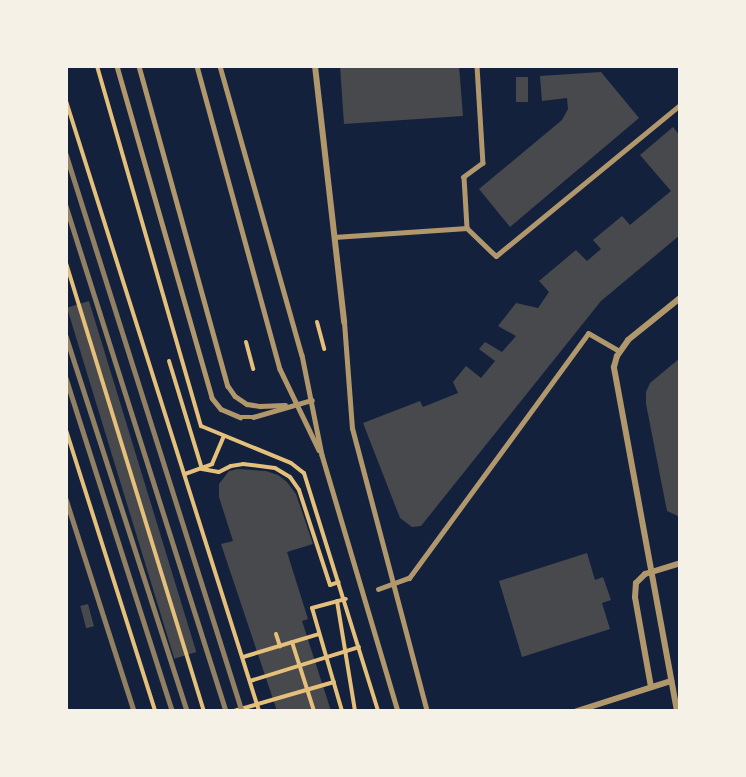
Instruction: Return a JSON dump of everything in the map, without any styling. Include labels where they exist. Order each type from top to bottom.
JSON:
[{"type":"street","points":[[315,66],[344,322],[352,428],[427,711]]},
{"type":"street","points":[[677,711],[615,379],[615,362],[620,351],[680,298]]},
{"type":"street","points":[[378,589],[409,578],[588,333],[620,351]]},
{"type":"street","points":[[651,687],[635,589],[641,576],[680,562]]},
{"type":"street","points":[[577,711],[671,681]]},
{"type":"lane","points":[[117,66],[212,398],[220,409],[240,417],[253,417],[312,400]]},
{"type":"lane","points":[[139,66],[228,386],[240,400],[254,405],[297,404]]},
{"type":"lane","points":[[197,66],[278,362],[322,455]]},
{"type":"lane","points":[[220,66],[302,355],[322,455],[398,711]]},
{"type":"lane","points":[[477,66],[483,163],[464,177],[467,228],[496,256],[680,105]]},
{"type":"lane","points":[[334,237],[467,228]]},
{"type":"path","points":[[97,66],[201,426],[291,463],[304,473],[378,711]]},
{"type":"path","points":[[66,101],[259,711]]},
{"type":"path","points":[[66,263],[204,711]]},
{"type":"path","points":[[317,322],[324,349]]},
{"type":"path","points":[[246,342],[253,369]]},
{"type":"path","points":[[169,361],[202,469]]},
{"type":"path","points":[[66,430],[155,711]]},
{"type":"path","points":[[185,474],[212,464],[224,436]]},
{"type":"path","points":[[202,469],[219,472],[231,466],[243,464],[275,468],[290,477],[300,490],[330,585],[339,582]]},
{"type":"path","points":[[342,711],[312,608],[353,597]]},
{"type":"path","points":[[337,602],[355,711]]},
{"type":"path","points":[[276,634],[280,646]]},
{"type":"path","points":[[243,657],[320,634]]},
{"type":"path","points":[[292,642],[314,711]]},
{"type":"path","points":[[250,681],[359,647]]},
{"type":"path","points":[[234,711],[334,682]]},
{"type":"building","points":[[340,66],[459,66],[463,116],[344,124]]},
{"type":"building","points":[[601,72],[639,118],[510,227],[479,189],[562,120],[568,109],[567,98],[542,101],[540,76]]},
{"type":"building","points":[[516,77],[528,77],[528,102],[516,102]]},
{"type":"building","points":[[673,127],[680,136],[680,235],[601,301],[421,526],[412,527],[400,518],[363,423],[420,401],[423,407],[458,393],[453,382],[466,366],[481,378],[495,361],[479,349],[485,342],[502,352],[516,336],[498,326],[516,303],[538,308],[549,292],[539,281],[576,250],[587,261],[601,249],[593,240],[622,216],[630,225],[671,191],[640,155]]},
{"type":"building","points":[[89,301],[196,652],[174,659],[67,308]]},
{"type":"building","points":[[680,358],[680,517],[667,511],[646,404],[646,392],[650,383]]},
{"type":"building","points":[[238,469],[266,471],[278,475],[296,494],[313,544],[287,552],[308,619],[302,621],[331,711],[277,711],[221,544],[233,541],[219,497],[219,484],[229,471]]},
{"type":"building","points":[[587,553],[595,580],[603,577],[611,600],[602,603],[610,629],[522,657],[499,581]]},
{"type":"building","points":[[88,604],[94,626],[86,628],[80,606]]},
{"type":"railway","points":[[66,154],[242,711]]},
{"type":"railway","points":[[66,206],[226,711]]},
{"type":"railway","points":[[66,336],[187,711]]},
{"type":"railway","points":[[66,378],[172,711]]},
{"type":"railway","points":[[66,499],[134,711]]}]
